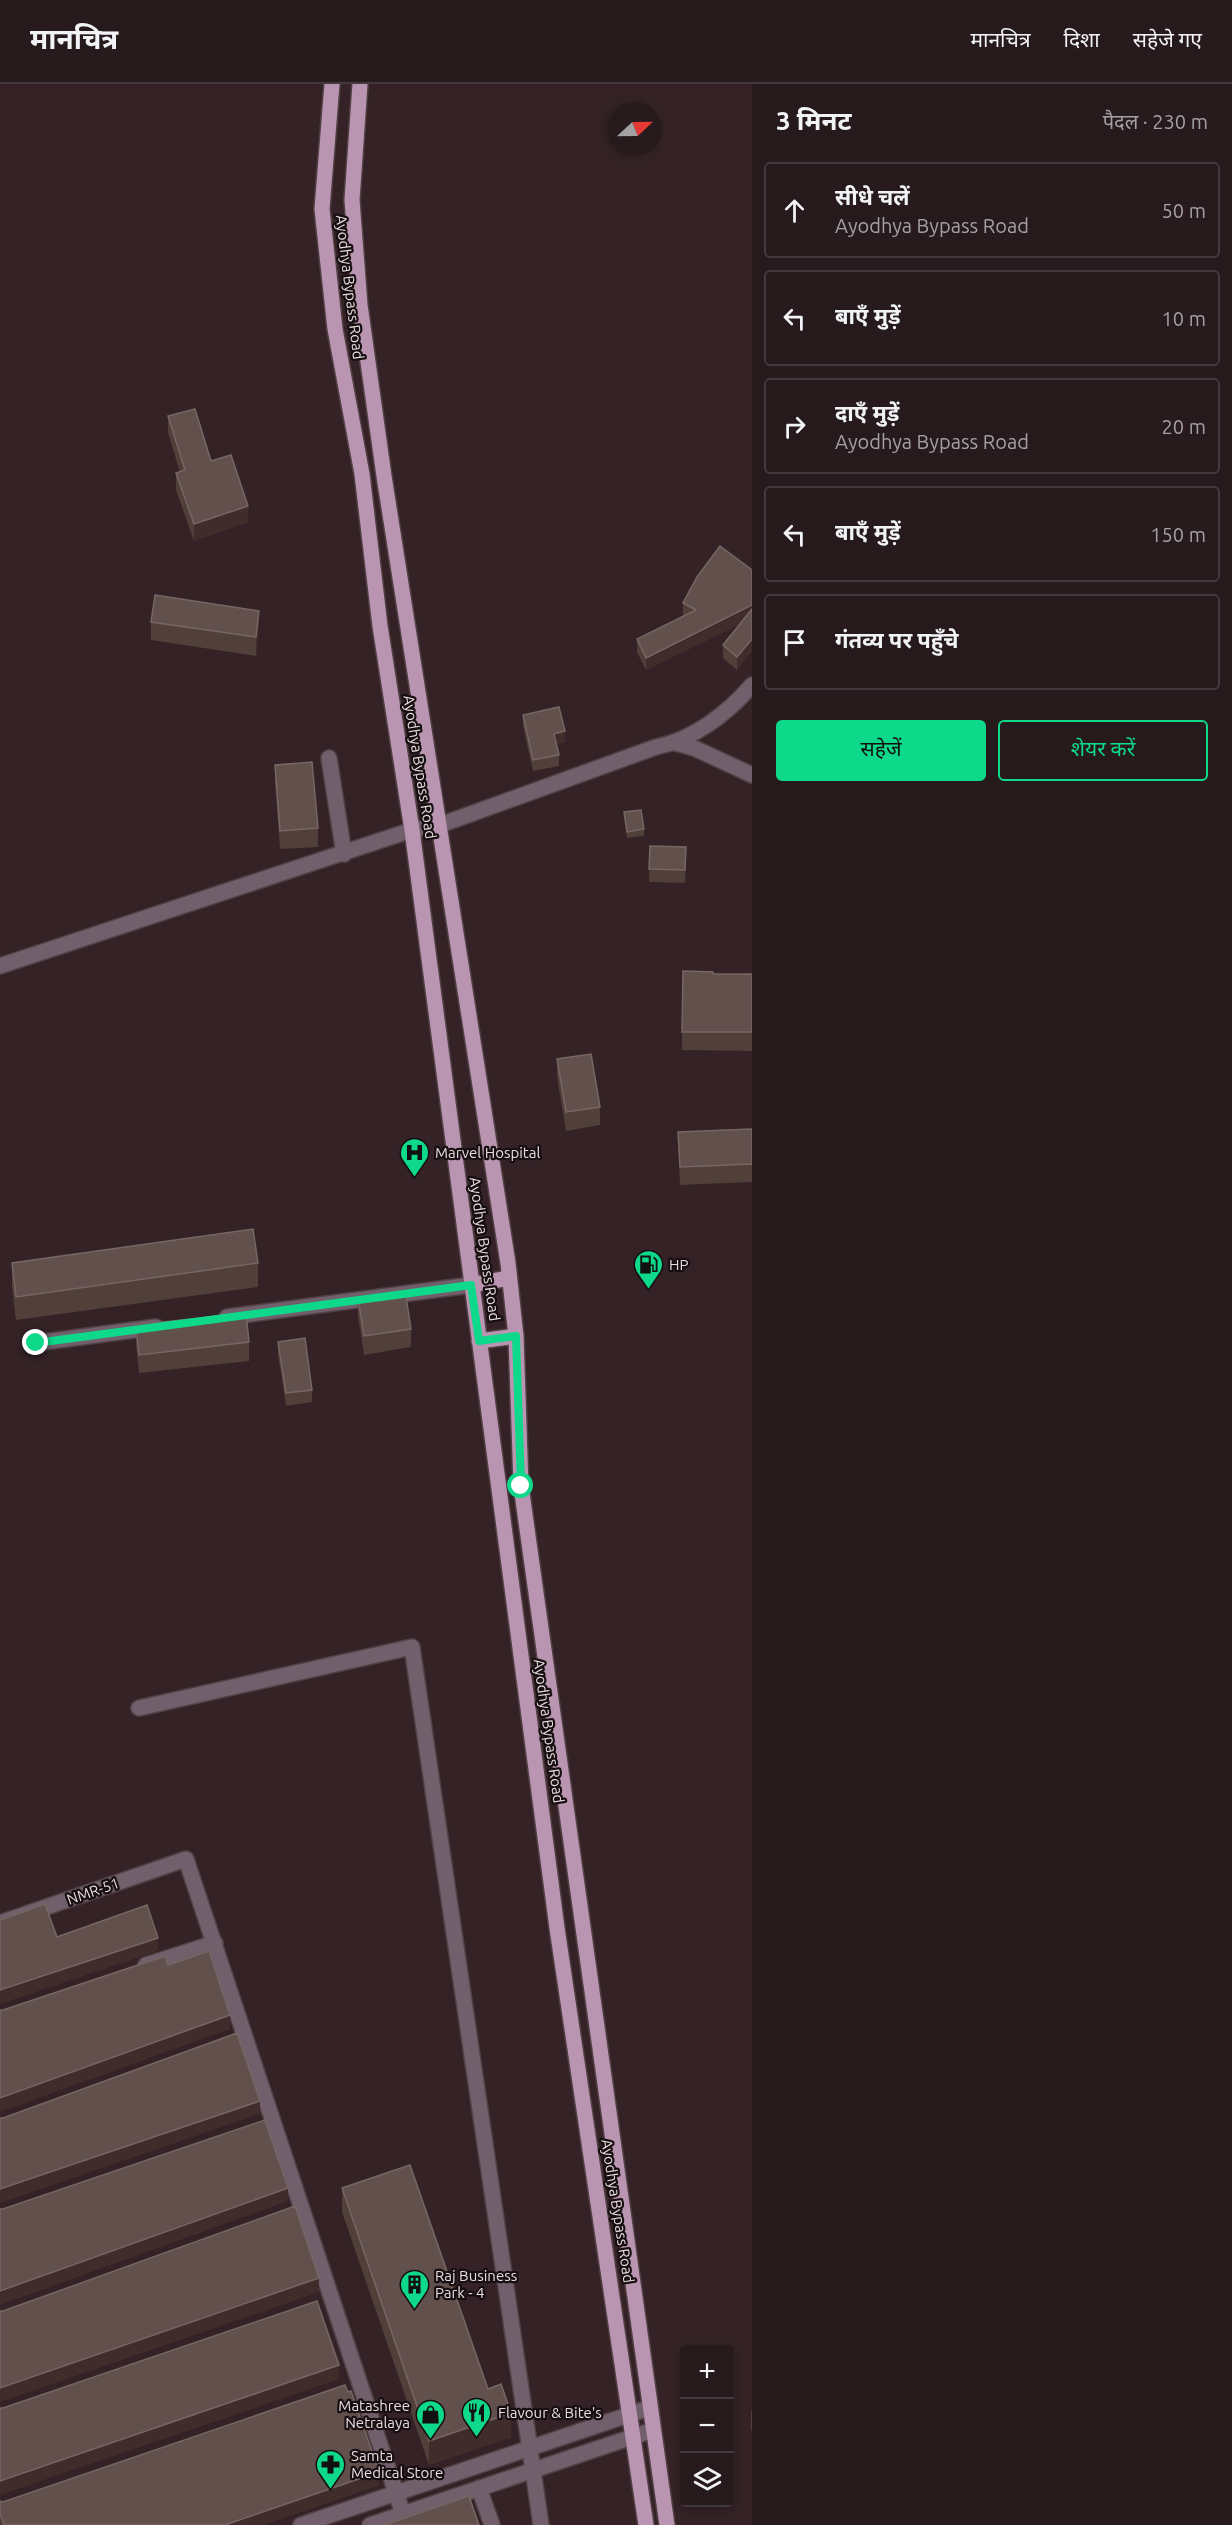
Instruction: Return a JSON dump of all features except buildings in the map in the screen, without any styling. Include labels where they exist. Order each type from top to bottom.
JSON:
[{"type":"main road","name":"Ayodhya Bypass Road","points":[[332,84],[321,209],[335,329],[362,474],[380,626],[412,830],[557,1928],[646,2525]]},
{"type":"main road","name":"Ayodhya Bypass Road","points":[[360,84],[352,200],[360,305],[384,476],[509,1278],[516,1336],[521,1486],[667,2525]]},
{"type":"main road","points":[[471,1285],[509,1278]]},
{"type":"main road","points":[[479,1341],[516,1336]]},
{"type":"street","points":[[0,966],[412,830],[440,825],[656,747],[676,743],[735,706],[752,685]]},
{"type":"street","points":[[676,743],[694,748],[752,775]]},
{"type":"street","points":[[329,758],[344,854]]},
{"type":"street","points":[[211,1319],[471,1285]]},
{"type":"street","points":[[36,1343],[176,1324]]},
{"type":"street","points":[[139,1708],[412,1647],[541,2525]]},
{"type":"street","name":"NMR-51","points":[[0,1923],[186,1859],[215,1943]]},
{"type":"street","points":[[136,1969],[215,1943],[238,2036],[354,2384],[404,2514]]},
{"type":"street","points":[[301,2525],[649,2408]]},
{"type":"street","points":[[370,2525],[653,2430]]},
{"type":"street","points":[[479,2488],[492,2525]]},
{"type":"place","name":"Marvel Hospital","points":[[414,1178]]},
{"type":"place","name":"HP","points":[[648,1290]]},
{"type":"place","name":"Raj Business Park - 4","points":[[414,2310]]},
{"type":"place","name":"Flavour & Bite's","points":[[477,2438]]},
{"type":"place","name":"Matashree Netralaya","points":[[431,2440]]},
{"type":"place","name":"Samta Medical Store","points":[[330,2490]]},
{"type":"route","points":[[36,1343],[471,1285],[479,1341],[516,1336],[521,1486]]}]
